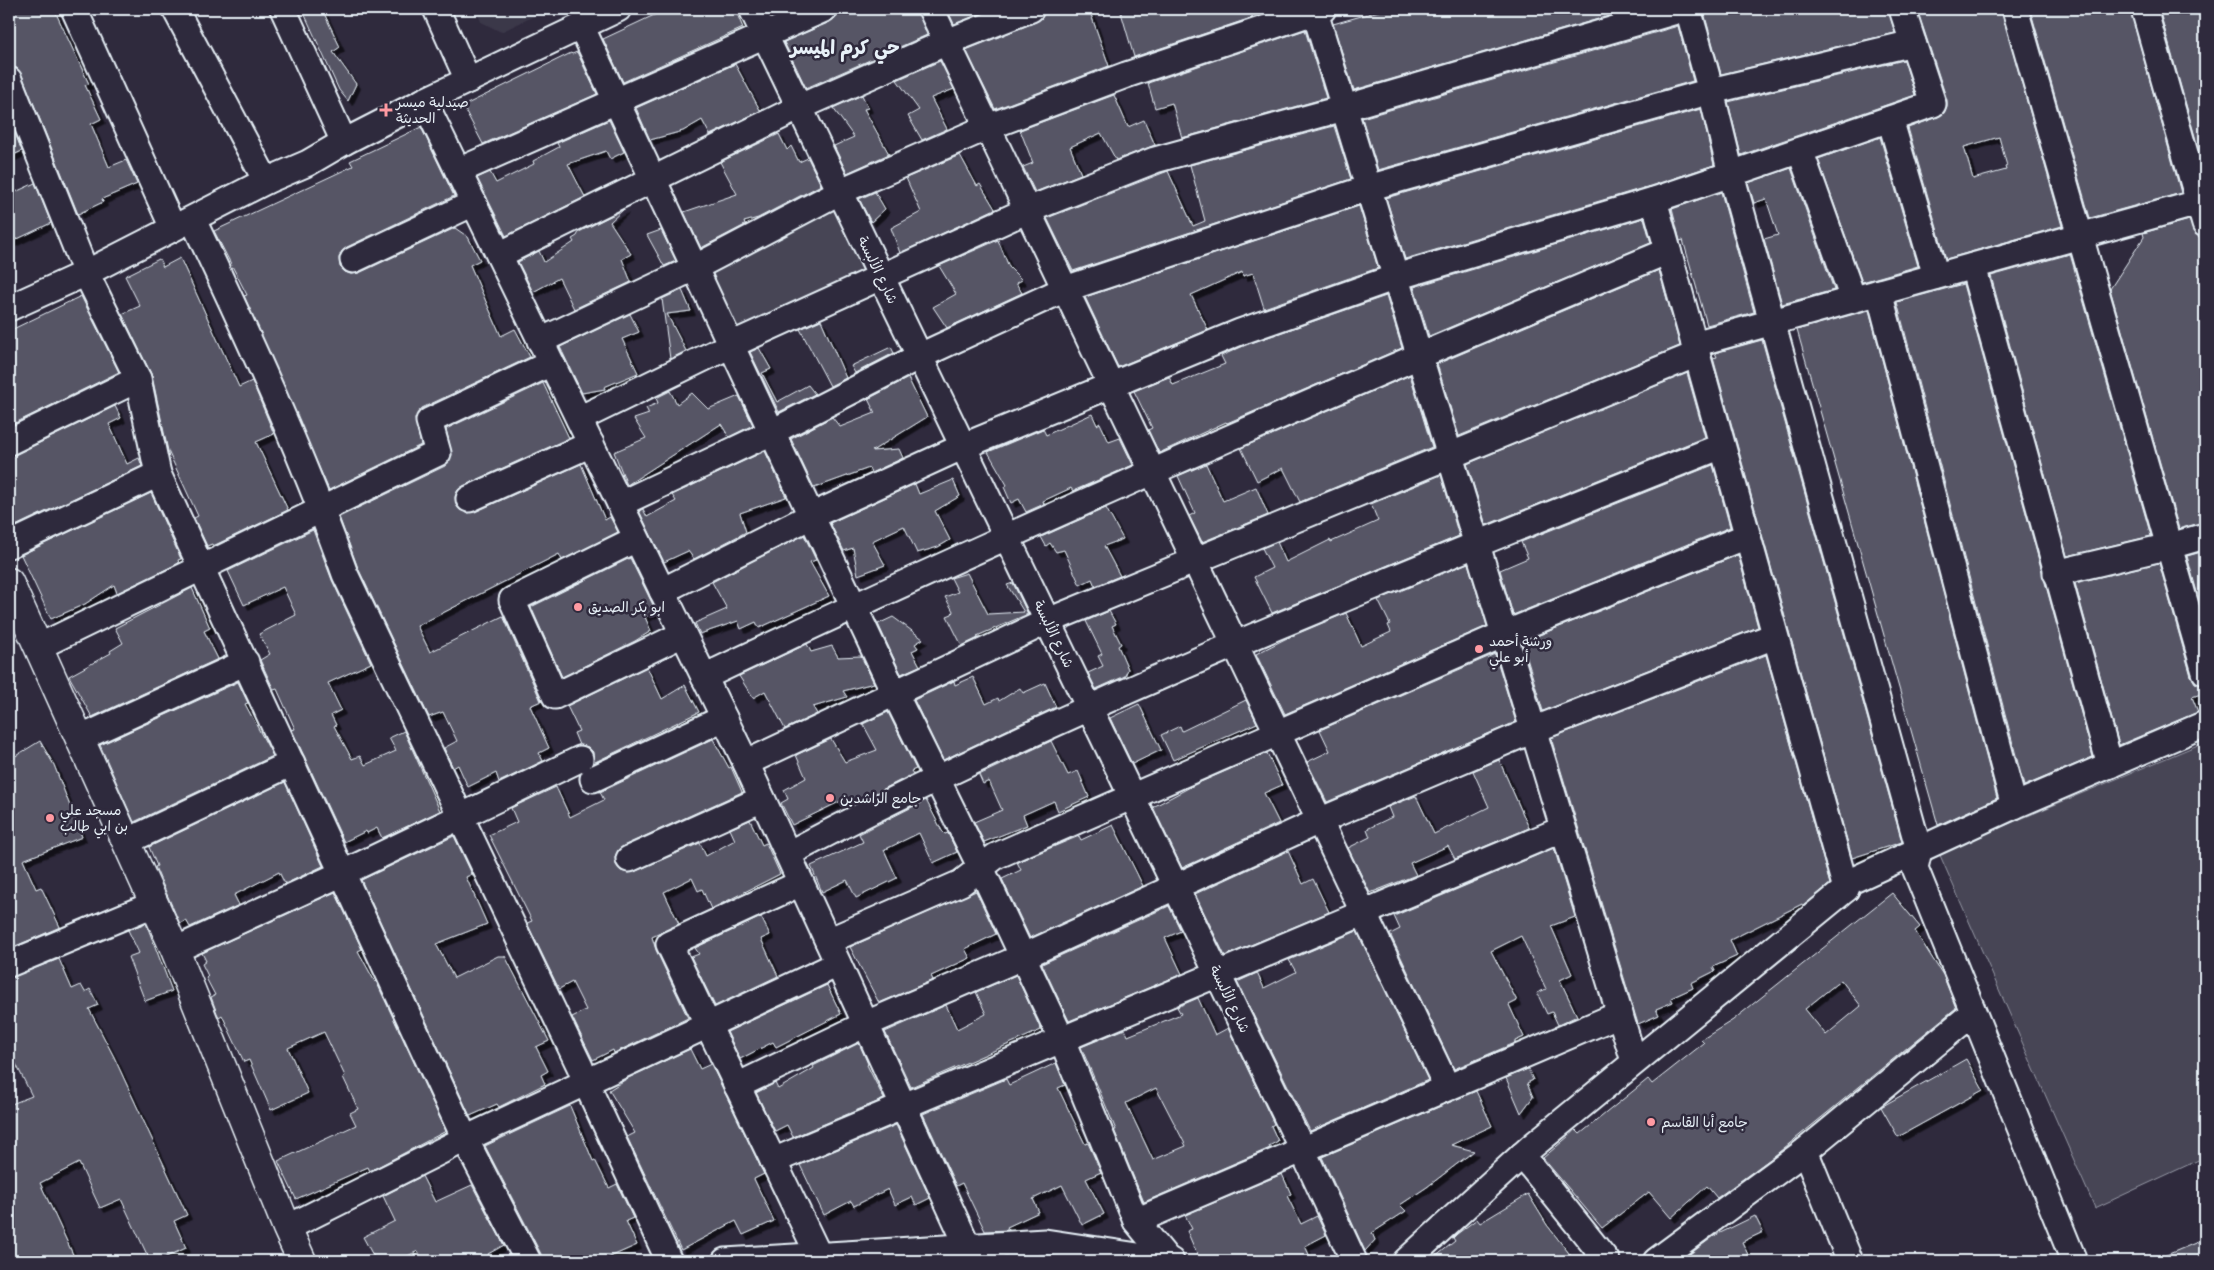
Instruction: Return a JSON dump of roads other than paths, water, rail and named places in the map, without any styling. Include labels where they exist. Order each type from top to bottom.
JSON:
[{"type":"main road","points":[[9,582],[175,950],[302,1261]]},
{"type":"street","points":[[74,9],[183,224],[236,311],[322,509],[345,574],[580,1067],[669,1261]]},
{"type":"street","points":[[175,9],[266,181]]},
{"type":"street","points":[[283,9],[344,142]]},
{"type":"street","points":[[436,9],[468,80]]},
{"type":"street","points":[[9,308],[86,273],[266,181],[308,163],[344,142],[424,101],[618,9]]},
{"type":"street","name":"شارع الألبسة","points":[[752,9],[1133,797],[1354,1261]]},
{"type":"street","points":[[458,172],[824,9]]},
{"type":"street","points":[[931,9],[1446,1088]]},
{"type":"street","points":[[499,255],[654,181],[800,107],[948,42],[1031,9]]},
{"type":"street","points":[[579,419],[731,345],[1028,210],[1155,160],[1344,108],[1683,9]]},
{"type":"street","points":[[1688,9],[1712,91],[1731,174],[1774,322],[1919,850],[1915,868],[2074,1261]]},
{"type":"street","points":[[662,590],[811,516],[964,446],[1110,384],[1240,332],[1396,277],[1654,200],[1933,104],[1902,9]]},
{"type":"street","points":[[2015,9],[2205,672]]},
{"type":"street","points":[[746,763],[1048,621],[1450,456],[1695,349],[1774,322],[2079,236],[2203,209],[2144,9]]},
{"type":"street","points":[[540,341],[694,268],[841,192],[988,128],[1126,74],[1317,10],[1368,188],[1634,1061]]},
{"type":"street","points":[[581,26],[853,606],[981,868],[1062,1040],[1136,1221],[1170,1261]]},
{"type":"street","points":[[620,504],[772,432],[920,356],[1065,289],[1368,188],[1712,91],[1912,43]]},
{"type":"street","points":[[9,80],[86,273],[138,380],[158,474],[465,1139],[528,1261]]},
{"type":"street","points":[[424,101],[746,763],[968,1247]]},
{"type":"street","points":[[1890,119],[1936,276]]},
{"type":"street","points":[[1800,150],[1854,299]]},
{"type":"street","points":[[1654,200],[1846,889]]},
{"type":"street","points":[[353,260],[474,204]]},
{"type":"street","points":[[704,676],[853,606],[1152,472],[1419,355],[1668,251]]},
{"type":"street","points":[[1973,266],[2110,765]]},
{"type":"street","points":[[1879,292],[2014,806]]},
{"type":"street","points":[[38,647],[438,453],[429,421],[551,363]]},
{"type":"street","points":[[9,442],[138,380]]},
{"type":"street","points":[[470,499],[591,444]]},
{"type":"street","points":[[788,854],[884,803],[1089,707],[1476,543],[1722,446]]},
{"type":"street","points":[[9,545],[158,474]]},
{"type":"street","points":[[828,941],[960,883],[996,856],[1277,732],[1504,634],[1747,536]]},
{"type":"street","points":[[2056,573],[2205,536]]},
{"type":"street","points":[[636,539],[512,600],[555,696],[683,634]]},
{"type":"street","points":[[737,1086],[866,1024],[1176,888],[1319,821],[1533,730],[1774,636]]},
{"type":"street","points":[[79,739],[246,662]]},
{"type":"street","points":[[175,950],[460,817],[724,718]]},
{"type":"street","points":[[1406,1261],[1522,1155],[1634,1061],[1846,889],[1848,882],[2014,806],[2205,724]]},
{"type":"street","points":[[126,842],[292,763]]},
{"type":"street","points":[[629,859],[762,799]]},
{"type":"street","points":[[773,1162],[1563,829]]},
{"type":"street","points":[[801,883],[669,944],[819,1256]]},
{"type":"street","points":[[9,964],[154,904]]},
{"type":"street","points":[[287,1228],[465,1139],[586,1083],[706,1024],[838,964]]},
{"type":"street","points":[[1670,1257],[1973,1013]]},
{"type":"street","points":[[1136,1221],[1620,1014]]},
{"type":"street","points":[[1805,1150],[1850,1261]]},
{"type":"street","points":[[1522,1155],[1607,1261]]},
{"type":"street","points":[[725,1261],[1045,1242],[1170,1261]]},
{"type":"place","name":"صيدلية ميسر الحديثة","points":[[386,110]]},
{"type":"place","name":"ابو بكر الصديق","points":[[578,607]]},
{"type":"place","name":"ورشة أحمد أبو علي","points":[[1479,649]]},
{"type":"place","name":"جامع الراشدين","points":[[830,798]]},
{"type":"place","name":"مسجد علي بن ابي طالب","points":[[50,818]]},
{"type":"place","name":"جامع أبا القاسم","points":[[1651,1122]]},
{"type":"district","name":"حي كرم الميسر","points":[[845,47]]}]
